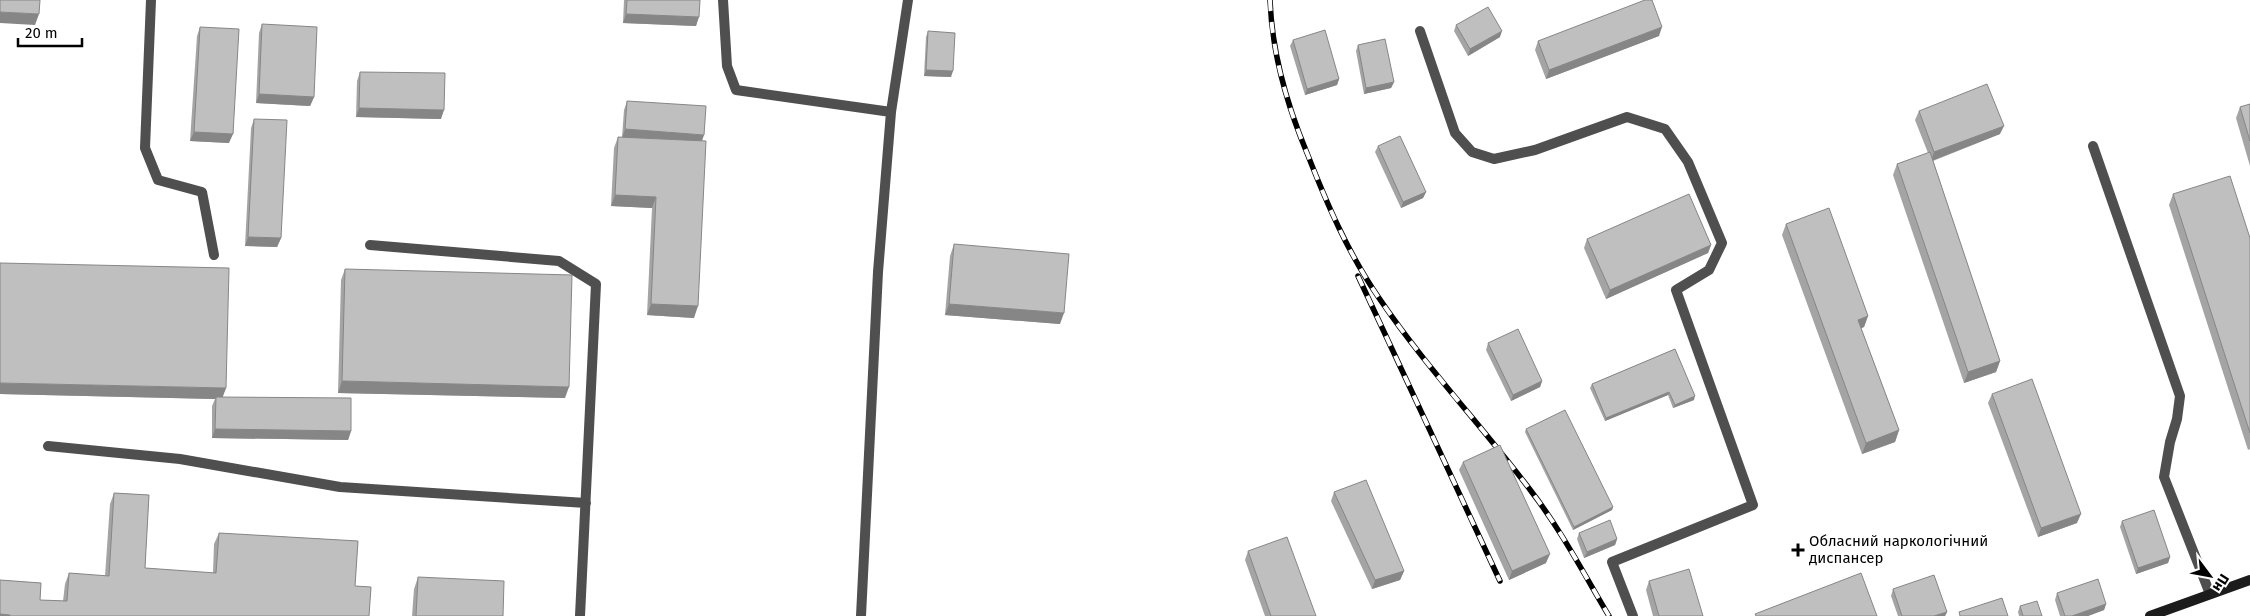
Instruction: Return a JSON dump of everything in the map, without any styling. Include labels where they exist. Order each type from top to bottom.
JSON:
[{"type":"street","points":[[2150,616],[2250,580]]},
{"type":"lane","points":[[151,0],[145,148],[158,180],[202,192],[214,254]]},
{"type":"lane","points":[[723,0],[727,66],[736,90],[891,112]]},
{"type":"lane","points":[[861,616],[878,282],[891,112],[908,0]]},
{"type":"lane","points":[[1420,31],[1456,133],[1472,152],[1494,160],[1527,152],[1627,117],[1665,128],[1688,162],[1722,243],[1709,270],[1676,290],[1753,505],[1612,562],[1633,616]]},
{"type":"lane","points":[[2093,146],[2180,396],[2178,419],[2170,442],[2164,477],[2210,594]]},
{"type":"lane","points":[[370,245],[559,261],[596,284],[580,616]]},
{"type":"lane","points":[[48,446],[180,459],[340,487],[586,503]]},
{"type":"building","points":[[0,0],[40,0],[39,14],[0,12]]},
{"type":"building","points":[[627,0],[700,0],[699,17],[626,14]]},
{"type":"building","points":[[1645,0],[1652,0],[1662,27],[1549,70],[1538,41]]},
{"type":"building","points":[[1488,7],[1502,31],[1470,49],[1456,25]]},
{"type":"building","points":[[262,24],[317,27],[314,97],[259,94]]},
{"type":"building","points":[[200,27],[239,29],[233,134],[194,132]]},
{"type":"building","points":[[1325,30],[1339,79],[1307,89],[1293,40]]},
{"type":"building","points":[[928,31],[955,33],[953,71],[926,70]]},
{"type":"building","points":[[1385,39],[1394,82],[1366,88],[1358,45]]},
{"type":"building","points":[[360,72],[445,73],[444,110],[359,108]]},
{"type":"building","points":[[1987,84],[2004,126],[1934,152],[1919,111]]},
{"type":"building","points":[[627,101],[706,106],[704,135],[625,129]]},
{"type":"building","points":[[2250,104],[2250,141],[2240,107]]},
{"type":"building","points":[[254,119],[287,120],[281,238],[248,237]]},
{"type":"building","points":[[1400,136],[1426,192],[1403,202],[1378,146]]},
{"type":"building","points":[[618,137],[706,141],[698,306],[651,304],[656,197],[615,195]]},
{"type":"building","points":[[1930,152],[2000,361],[1968,372],[1897,164]]},
{"type":"building","points":[[2230,176],[2250,238],[2250,433],[2173,194]]},
{"type":"building","points":[[1689,194],[1711,245],[1610,290],[1587,239]]},
{"type":"building","points":[[1829,208],[1868,316],[1858,320],[1899,430],[1866,443],[1786,224]]},
{"type":"building","points":[[954,244],[1069,254],[1064,313],[949,304]]},
{"type":"building","points":[[0,263],[229,268],[226,388],[0,383]]},
{"type":"building","points":[[345,269],[572,275],[569,387],[342,381]]},
{"type":"building","points":[[1518,329],[1542,381],[1513,395],[1488,343]]},
{"type":"building","points":[[1675,349],[1695,396],[1675,405],[1669,392],[1606,418],[1592,384]]},
{"type":"building","points":[[2032,379],[2081,514],[2041,528],[1992,394]]},
{"type":"building","points":[[216,397],[351,398],[351,431],[215,429]]},
{"type":"building","points":[[1565,410],[1613,507],[1574,527],[1526,429]]},
{"type":"building","points":[[1500,445],[1550,554],[1512,571],[1463,462]]},
{"type":"building","points":[[1366,480],[1404,571],[1375,580],[1334,492]]},
{"type":"building","points":[[114,493],[149,495],[145,568],[216,573],[219,533],[358,541],[355,586],[371,587],[369,616],[10,616],[0,614],[0,580],[41,583],[40,600],[67,601],[69,573],[109,576]]},
{"type":"building","points":[[2154,510],[2170,557],[2138,568],[2122,521]]},
{"type":"building","points":[[1610,520],[1617,539],[1587,552],[1579,533]]},
{"type":"building","points":[[1287,537],[1316,616],[1271,616],[1248,551]]},
{"type":"building","points":[[1689,569],[1703,616],[1659,616],[1649,581]]},
{"type":"building","points":[[1861,573],[1877,616],[1756,616],[1755,614]]},
{"type":"building","points":[[1934,575],[1947,612],[1934,616],[1902,616],[1893,589]]},
{"type":"building","points":[[418,577],[504,581],[503,616],[416,616]]},
{"type":"building","points":[[2098,579],[2106,604],[2072,616],[2065,616],[2057,593]]},
{"type":"building","points":[[2002,598],[2008,616],[1960,616],[1959,612]]},
{"type":"building","points":[[2037,601],[2042,616],[2023,616],[2020,606]]},
{"type":"railway","points":[[1270,0],[1277,59],[1293,116],[1330,209],[1357,264],[1415,348],[1542,506],[1572,552],[1609,616]]},
{"type":"railway","points":[[1358,276],[1500,581]]},
{"type":"place","name":"Обласний наркологічний диспансер","points":[[1798,550]]}]
